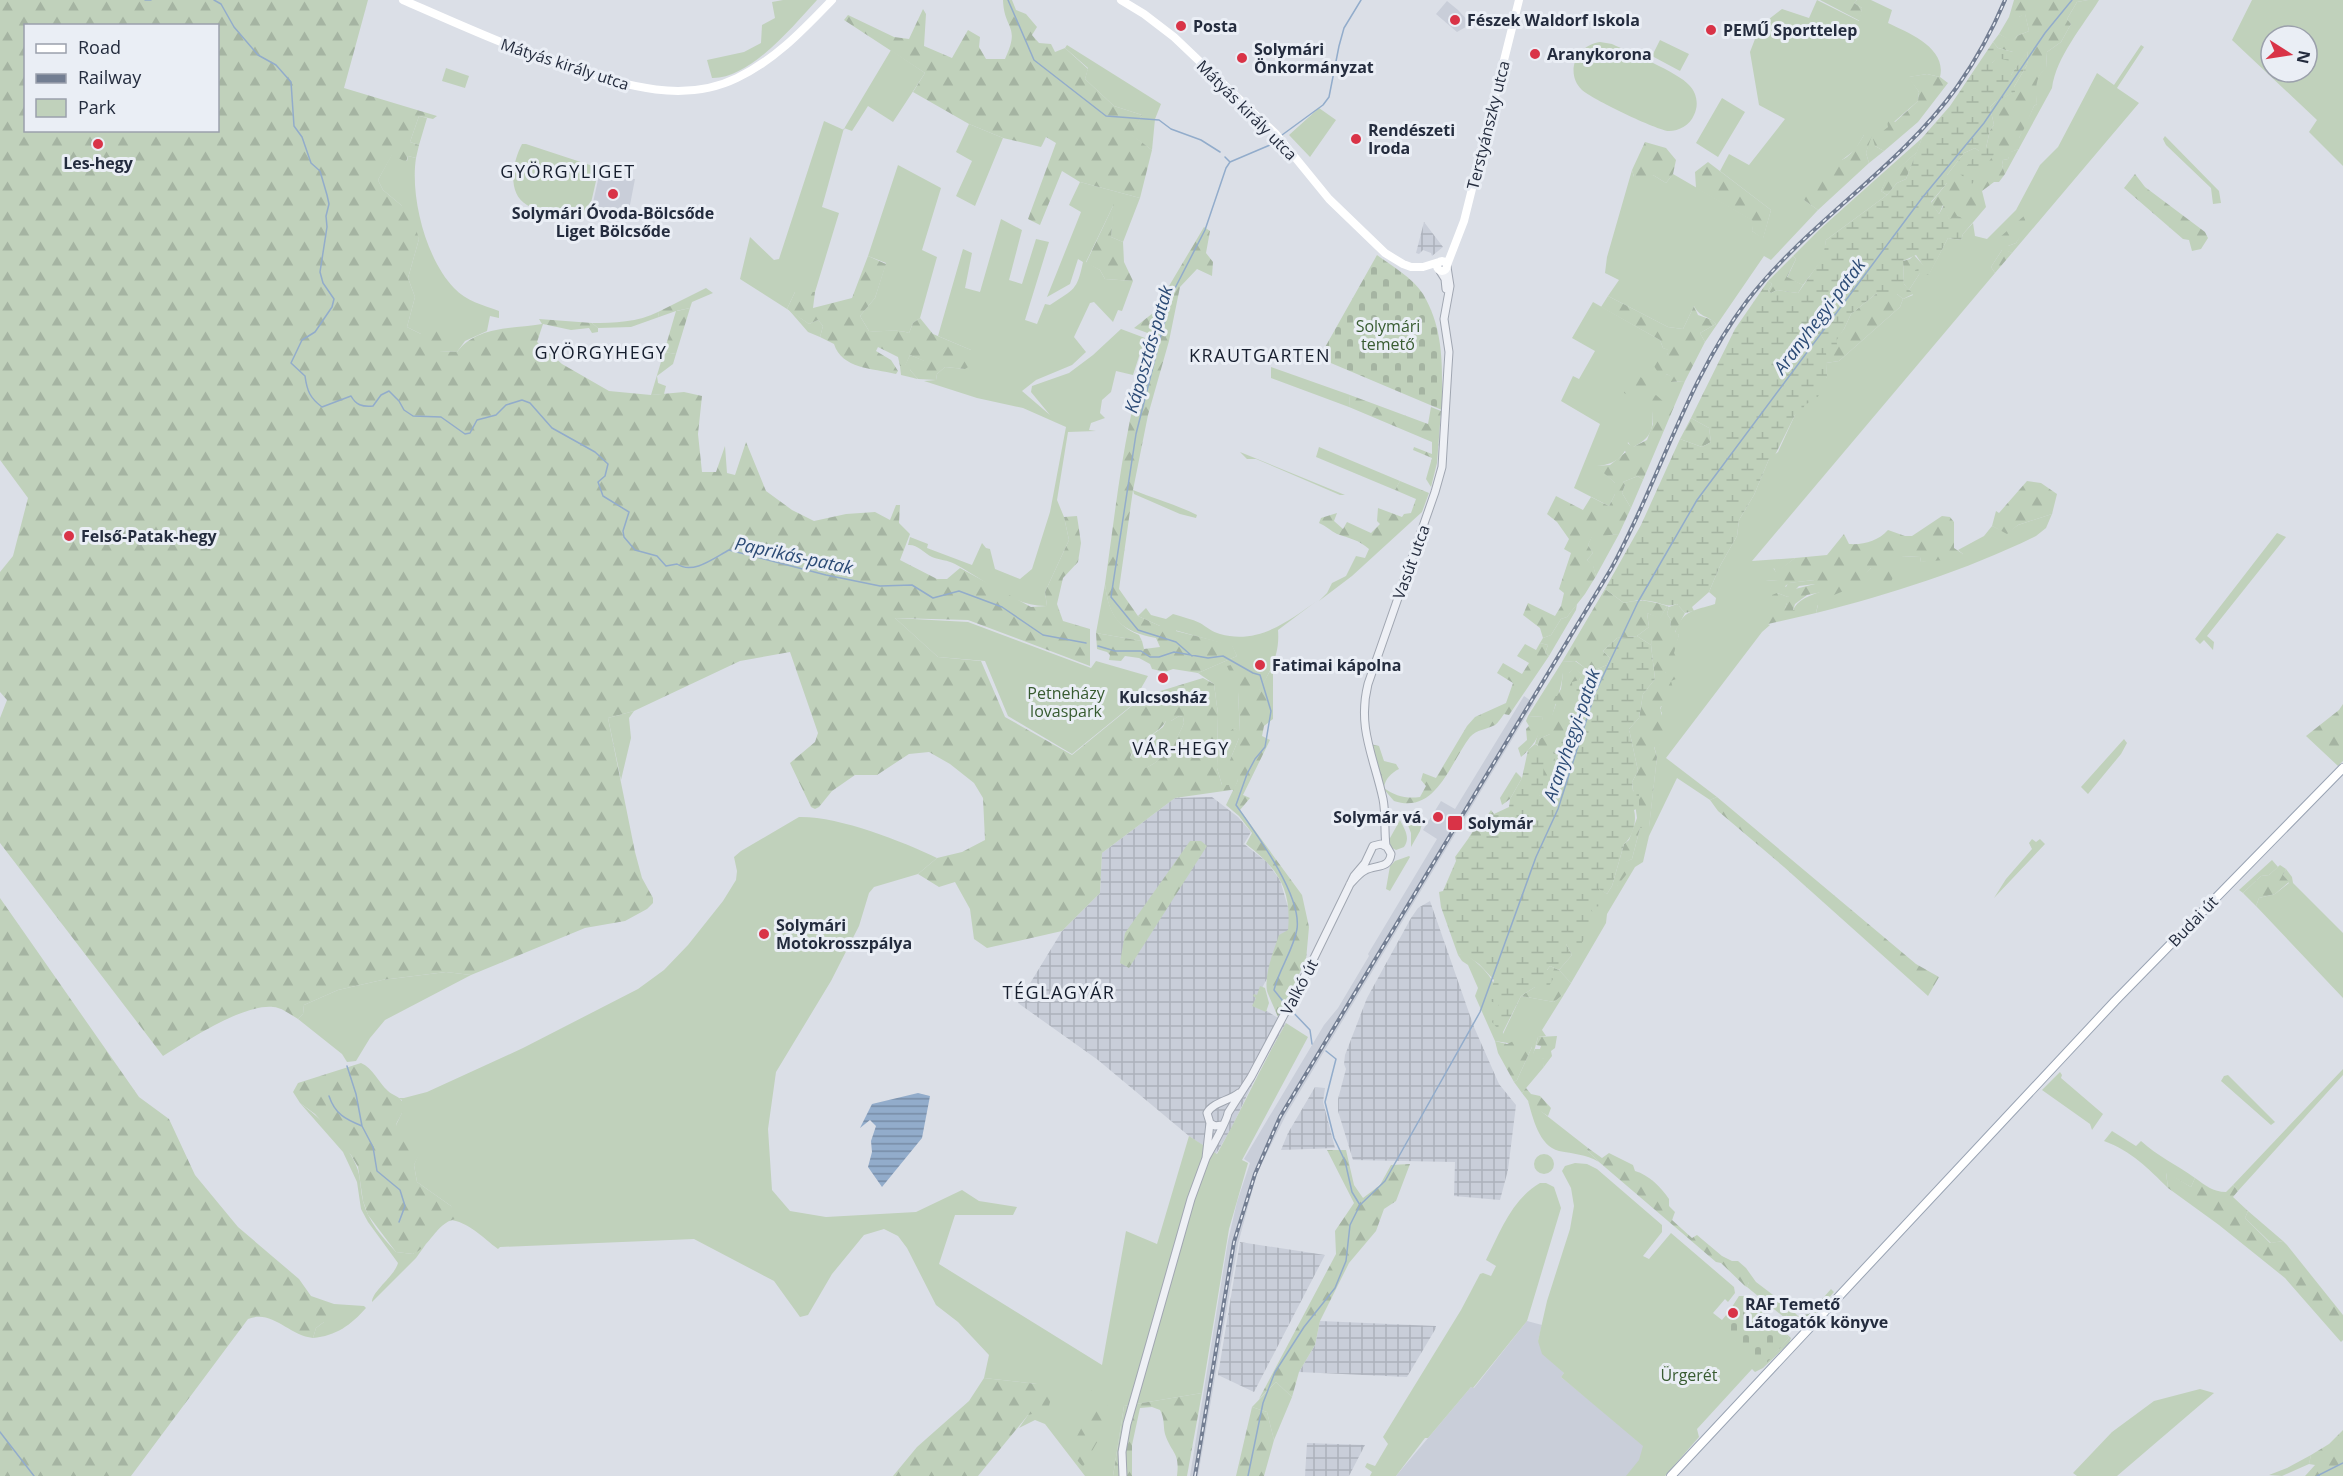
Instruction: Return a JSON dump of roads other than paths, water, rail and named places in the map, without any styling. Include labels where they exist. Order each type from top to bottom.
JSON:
[{"type":"main road","name":"Mátyás király utca","points":[[403,0],[520,51],[624,85],[652,90],[713,87],[735,79],[760,66],[786,45],[832,0]]},
{"type":"main road","name":"Mátyás király utca","points":[[1121,0],[1144,14],[1174,38],[1276,134],[1329,199],[1368,238],[1403,264],[1423,267],[1442,266]]},
{"type":"main road","name":"Terstyánszky utca","points":[[1442,266],[1453,249],[1464,221],[1519,0]]},
{"type":"main road","name":"Budai út","points":[[1671,1476],[2044,1076],[2343,768]]},
{"type":"street","name":"Vasút utca","points":[[1386,846],[1382,796],[1365,730],[1363,709],[1368,684],[1442,467],[1449,358],[1444,319],[1445,301],[1450,286],[1442,266]]},
{"type":"street","name":"Vasút utca","points":[[1376,844],[1385,819]]},
{"type":"street","points":[[1350,884],[1360,873],[1374,865],[1383,866],[1388,862],[1391,854],[1386,846],[1376,844],[1370,849],[1368,856],[1374,865]]},
{"type":"street","name":"Valkó út","points":[[1228,1113],[1245,1088],[1350,884],[1368,856]]},
{"type":"street","points":[[1206,1158],[1210,1123],[1206,1113],[1210,1107],[1233,1097],[1245,1088]]},
{"type":"street","points":[[1123,1476],[1123,1443],[1129,1418],[1191,1199],[1206,1158],[1222,1125],[1227,1120],[1228,1113],[1218,1104]]},
{"type":"street","points":[[1210,1123],[1215,1126],[1222,1125]]},
{"type":"water","points":[[918,1093],[930,1096],[922,1138],[882,1187],[868,1167],[872,1152],[871,1141],[876,1126],[870,1120],[860,1128],[872,1104]]},
{"type":"waterway","name":"Paprikás-patak","points":[[145,0],[151,0]]},
{"type":"waterway","name":"Paprikás-patak","points":[[214,0],[221,4],[234,27],[258,55],[276,65],[291,82],[294,126],[302,137],[311,163],[320,171],[327,195],[329,204],[326,216],[327,227],[320,272],[323,283],[334,299],[332,307],[315,332],[302,340],[291,363],[305,376],[310,394],[322,407],[351,396],[360,405],[373,406],[381,395],[389,391],[404,410],[413,416],[441,417],[465,434],[470,433],[477,420],[496,415],[506,405],[522,400],[530,403],[552,428],[595,452],[608,464],[605,476],[598,482],[603,496],[629,512],[623,531],[624,537],[635,550],[657,556],[666,566],[677,564],[683,567],[697,567],[729,550],[826,575],[880,586],[912,585],[933,598],[959,591],[1002,607],[1043,635],[1086,643]]},
{"type":"waterway","points":[[1008,0],[1034,60],[1106,116],[1159,120],[1171,129],[1201,140],[1220,152]]},
{"type":"waterway","name":"Káposztás-patak","points":[[1282,135],[1323,105],[1329,97],[1344,28],[1361,0]]},
{"type":"waterway","name":"Aranyhegyi-patak","points":[[1248,1476],[1263,1403],[1275,1372],[1304,1327],[1335,1288],[1346,1261],[1350,1225],[1360,1205],[1385,1181],[1480,1012],[1536,857],[1558,809],[1595,693],[1638,602],[1697,500],[1922,198],[1984,123],[2045,33],[2072,0]]},
{"type":"waterway","name":"Káposztás-patak","points":[[1192,656],[1176,642],[1138,630],[1111,597],[1136,434],[1173,292],[1205,230],[1226,168],[1230,162],[1270,145],[1276,140]]},
{"type":"waterway","name":"Káposztás-patak","points":[[1225,157],[1230,162]]},
{"type":"waterway","name":"Paprikás-patak","points":[[1098,646],[1115,651],[1141,651],[1150,657],[1159,657],[1174,652],[1208,658],[1223,656],[1260,675],[1271,711],[1265,747],[1247,774],[1236,805],[1276,864],[1297,915],[1295,937],[1274,990],[1286,1005]]},
{"type":"waterway","name":"Paprikás-patak","points":[[1289,1008],[1310,1030],[1312,1044]]},
{"type":"waterway","name":"Paprikás-patak","points":[[1326,1051],[1336,1059],[1325,1102],[1334,1138],[1345,1161],[1352,1192],[1360,1205]]},
{"type":"waterway","points":[[347,1066],[356,1094],[362,1126]]},
{"type":"waterway","points":[[329,1096],[341,1115],[362,1126],[373,1147],[377,1171],[400,1190],[405,1206],[399,1222]]},
{"type":"waterway","points":[[0,1432],[34,1476]]},
{"type":"waterway","points":[[2317,1476],[2343,1463]]},
{"type":"railway","points":[[1195,1476],[1234,1242],[1255,1174],[1280,1117],[1611,569],[1644,502],[1690,398],[1726,332],[1747,301],[1771,272],[1881,170],[1934,116],[1971,66],[2005,0]]},
{"type":"place","name":"Fészek Waldorf Iskola","points":[[1455,20]]},
{"type":"place","name":"Posta","points":[[1181,26]]},
{"type":"place","name":"PEMŰ Sporttelep","points":[[1711,30]]},
{"type":"place","name":"Aranykorona","points":[[1535,54]]},
{"type":"place","name":"Solymári Önkormányzat","points":[[1242,58]]},
{"type":"place","name":"Rendészeti Iroda","points":[[1356,139]]},
{"type":"place","name":"Les-hegy","points":[[98,144]]},
{"type":"place","name":"Solymári Óvoda-Bölcsőde Liget Bölcsőde","points":[[613,194]]},
{"type":"place","name":"Felső-Patak-hegy","points":[[69,536]]},
{"type":"place","name":"Fatimai kápolna","points":[[1260,665]]},
{"type":"place","name":"Kulcsosház","points":[[1163,678]]},
{"type":"place","name":"Solymár vá.","points":[[1438,817]]},
{"type":"place","name":"Solymár","points":[[1455,823]]},
{"type":"place","name":"Solymári Motokrosszpálya","points":[[764,934]]},
{"type":"place","name":"RAF Temető Látogatók könyve","points":[[1733,1313]]},
{"type":"district","name":"GYÖRGYLIGET","points":[[568,171]]},
{"type":"district","name":"GYÖRGYHEGY","points":[[601,352]]},
{"type":"district","name":"KRAUTGARTEN","points":[[1260,355]]},
{"type":"district","name":"VÁR-HEGY","points":[[1181,748]]},
{"type":"district","name":"TÉGLAGYÁR","points":[[1059,992]]},
{"type":"park label","name":"Solymári temető","points":[[1388,335]]},
{"type":"park label","name":"Petneházy lovaspark","points":[[1066,702]]},
{"type":"park label","name":"Ürgerét","points":[[1689,1375]]}]
